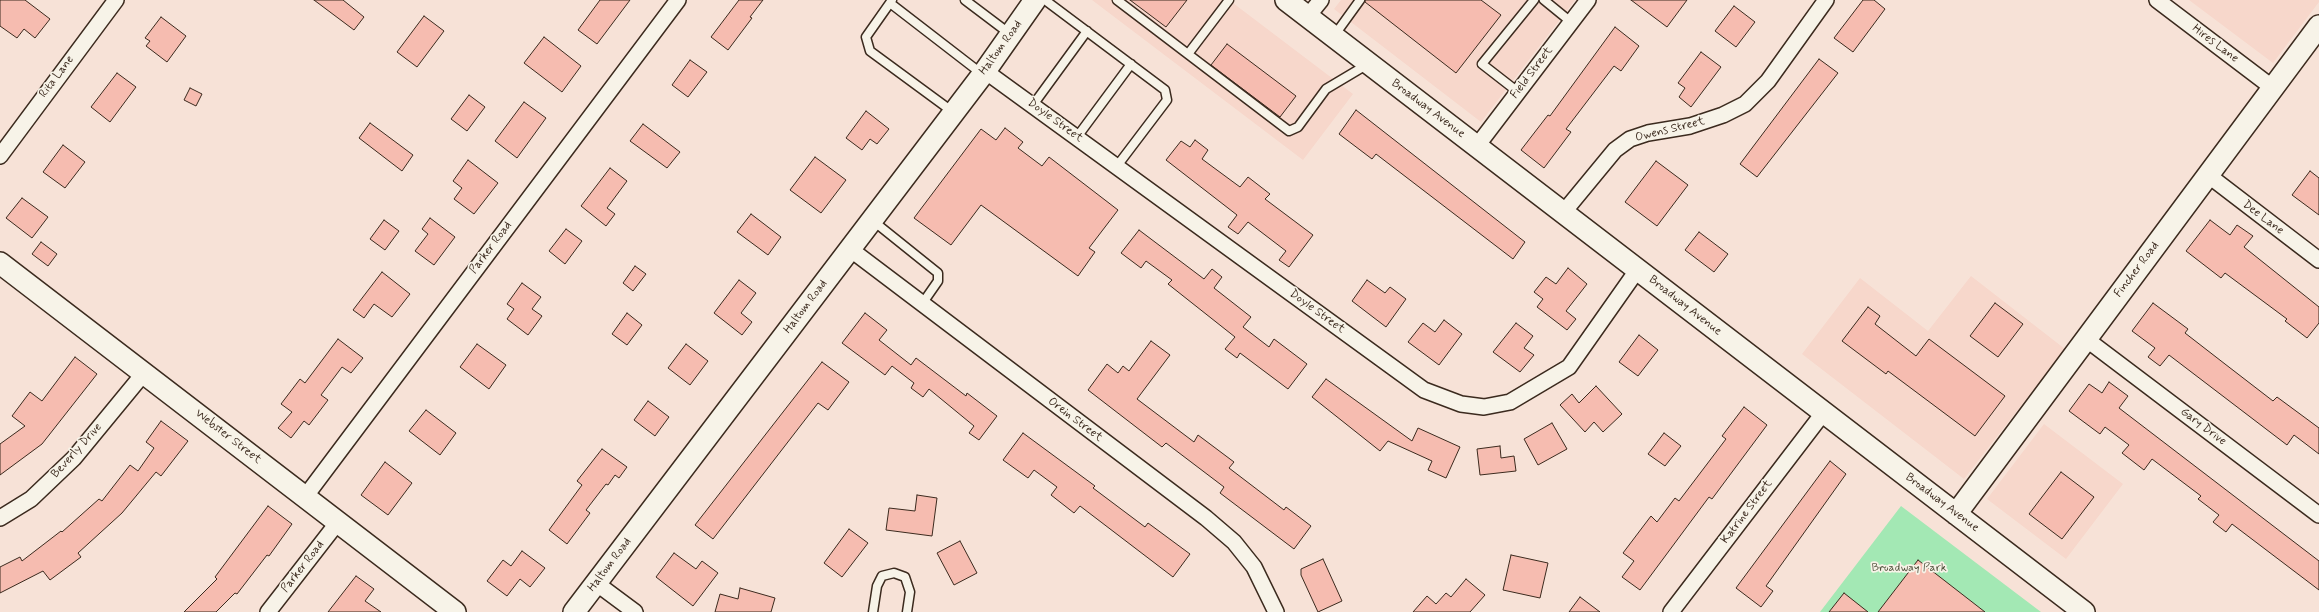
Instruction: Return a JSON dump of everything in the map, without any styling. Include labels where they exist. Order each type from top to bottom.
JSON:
[{"type":"main road","name":"Haltom Road","points":[[574,612],[954,112],[1035,0]]},
{"type":"main road","name":"Broadway Avenue","points":[[1286,0],[2084,612]]},
{"type":"main road","name":"Fincher Road","points":[[1956,514],[2319,26]]},
{"type":"main road","name":"Webster Street","points":[[0,263],[455,612]]},
{"type":"street","name":"Rita Lane","points":[[0,156],[116,0]]},
{"type":"street","name":"Parker Road","points":[[305,497],[678,0]]},
{"type":"street","points":[[1308,16],[1321,0]]},
{"type":"street","name":"Field Street","points":[[1477,146],[1588,0]]},
{"type":"street","name":"Owens Street","points":[[1563,213],[1616,150],[1630,139],[1648,133],[1690,126],[1723,115],[1745,104],[1768,81],[1826,0]]},
{"type":"street","name":"Hires Lane","points":[[2157,0],[2273,88]]},
{"type":"street","name":"Doyle Street","points":[[984,72],[1077,137],[1424,390],[1461,404],[1484,407],[1510,402],[1569,367],[1638,269]]},
{"type":"street","name":"Dee Lane","points":[[2208,176],[2319,260]]},
{"type":"street","name":"Orein Street","points":[[850,249],[1206,518],[1234,542],[1254,567],[1276,612]]},
{"type":"street","name":"Gary Drive","points":[[2086,339],[2319,515]]},
{"type":"street","name":"Beverly Drive","points":[[0,518],[31,499],[74,458],[144,373]]},
{"type":"street","name":"Katrine Street","points":[[1671,612],[1824,412]]},
{"type":"street","name":"Parker Road","points":[[268,612],[338,522]]},
{"type":"street","points":[[596,584],[635,612]]},
{"type":"lane","points":[[965,0],[1011,34]]},
{"type":"lane","points":[[1045,0],[1165,90],[1167,100],[1117,166]]},
{"type":"lane","points":[[1117,0],[1289,131],[1298,127],[1326,89],[1368,63]]},
{"type":"lane","points":[[1188,54],[1229,0]]},
{"type":"lane","points":[[1333,36],[1360,0]]},
{"type":"lane","points":[[1518,92],[1482,64],[1534,0]]},
{"type":"lane","points":[[1544,0],[1571,22]]},
{"type":"lane","points":[[954,112],[870,51],[866,37],[891,2],[984,72]]},
{"type":"lane","points":[[1034,106],[1086,31]]},
{"type":"lane","points":[[1077,137],[1131,64]]},
{"type":"lane","points":[[872,220],[938,274],[938,281],[922,304]]},
{"type":"lane","points":[[873,612],[877,586],[882,576],[894,573],[905,577],[910,592],[907,612]]},
{"type":"shaded area","points":[[1092,0],[1229,0],[1353,94],[1303,160]]},
{"type":"shaded area","points":[[1341,0],[1575,0],[1481,122],[1334,9]]},
{"type":"shaded area","points":[[2189,0],[2319,0],[2319,2],[2273,63]]},
{"type":"shaded area","points":[[1971,276],[2065,349],[1964,479],[1802,354],[1860,278],[1928,331]]},
{"type":"shaded area","points":[[2044,424],[2123,484],[2066,559],[1987,499]]},
{"type":"green space","name":"Broadway Park","points":[[1901,506],[2041,612],[1820,612]]},
{"type":"building","points":[[0,0],[25,0],[50,19],[35,38],[24,29],[17,38],[0,26]]},
{"type":"building","points":[[314,0],[343,0],[364,17],[354,30]]},
{"type":"building","points":[[600,0],[630,0],[597,44],[578,30]]},
{"type":"building","points":[[739,0],[763,0],[750,17],[752,18],[728,50],[711,37]]},
{"type":"building","points":[[1130,0],[1187,0],[1166,27]]},
{"type":"building","points":[[1365,0],[1481,0],[1501,15],[1456,73],[1365,2]]},
{"type":"building","points":[[1631,0],[1687,0],[1667,27]]},
{"type":"building","points":[[1863,0],[1874,0],[1885,9],[1853,52],[1834,38]]},
{"type":"building","points":[[1734,6],[1755,22],[1736,47],[1715,31]]},
{"type":"building","points":[[424,16],[444,31],[417,67],[397,52]]},
{"type":"building","points":[[161,17],[186,36],[167,62],[146,46],[150,41],[145,38]]},
{"type":"building","points":[[1615,27],[1639,46],[1621,71],[1614,66],[1566,129],[1571,132],[1544,168],[1521,150],[1548,115],[1550,116]]},
{"type":"building","points":[[544,37],[581,66],[562,92],[524,63]]},
{"type":"building","points":[[1227,44],[1296,96],[1280,117],[1211,65]]},
{"type":"building","points":[[1701,52],[1721,67],[1691,107],[1679,97],[1685,88],[1678,83]]},
{"type":"building","points":[[1819,59],[1838,73],[1757,177],[1740,164]]},
{"type":"building","points":[[690,60],[707,72],[688,97],[672,85]]},
{"type":"building","points":[[117,73],[136,87],[110,122],[91,107]]},
{"type":"building","points":[[190,88],[202,94],[196,106],[184,100]]},
{"type":"building","points":[[469,95],[485,107],[467,131],[451,119]]},
{"type":"building","points":[[524,102],[546,118],[517,158],[495,141]]},
{"type":"building","points":[[1356,110],[1525,242],[1513,259],[1376,154],[1372,159],[1339,134]]},
{"type":"building","points":[[866,111],[889,129],[877,144],[870,139],[862,150],[846,138]]},
{"type":"building","points":[[370,123],[413,155],[402,171],[359,138]]},
{"type":"building","points":[[643,124],[680,152],[667,168],[630,141]]},
{"type":"building","points":[[1005,128],[1023,142],[1018,148],[1042,166],[1049,157],[1118,210],[1089,248],[1095,252],[1078,276],[981,205],[951,245],[914,218],[981,129],[996,140]]},
{"type":"building","points":[[1195,140],[1208,150],[1202,159],[1240,187],[1248,177],[1270,194],[1265,199],[1313,235],[1289,267],[1279,260],[1286,251],[1248,222],[1238,234],[1228,227],[1237,215],[1166,160],[1181,141],[1190,147]]},
{"type":"building","points":[[63,145],[85,162],[65,188],[43,172]]},
{"type":"building","points":[[815,157],[846,180],[821,213],[790,190]]},
{"type":"building","points":[[468,160],[498,183],[474,214],[454,199],[462,188],[453,181]]},
{"type":"building","points":[[1656,161],[1688,185],[1657,226],[1625,202]]},
{"type":"building","points":[[610,168],[627,181],[607,208],[615,214],[606,226],[581,206]]},
{"type":"building","points":[[2310,171],[2319,178],[2319,215],[2292,195]]},
{"type":"building","points":[[22,198],[48,217],[32,238],[6,218]]},
{"type":"building","points":[[751,214],[781,237],[768,255],[737,232]]},
{"type":"building","points":[[430,218],[455,237],[434,265],[415,251],[428,234],[422,229]]},
{"type":"building","points":[[384,220],[399,231],[385,250],[370,239]]},
{"type":"building","points":[[2210,220],[2230,235],[2237,225],[2253,236],[2244,247],[2319,307],[2319,323],[2307,338],[2285,321],[2287,319],[2225,273],[2221,278],[2186,251]]},
{"type":"building","points":[[566,229],[582,241],[565,264],[549,251]]},
{"type":"building","points":[[1139,230],[1204,279],[1212,269],[1222,277],[1214,288],[1251,317],[1243,327],[1269,347],[1274,339],[1307,364],[1288,389],[1240,353],[1237,358],[1225,349],[1235,337],[1168,284],[1172,280],[1146,261],[1141,268],[1121,253]]},
{"type":"building","points":[[1699,232],[1728,254],[1714,272],[1685,250]]},
{"type":"building","points":[[41,242],[57,254],[48,266],[32,254]]},
{"type":"building","points":[[635,266],[646,274],[633,291],[623,283]]},
{"type":"building","points":[[1568,268],[1587,284],[1566,311],[1576,319],[1567,330],[1537,307],[1543,299],[1534,292],[1546,277],[1556,284]]},
{"type":"building","points":[[382,272],[410,294],[392,317],[374,304],[364,318],[353,310]]},
{"type":"building","points":[[739,280],[756,293],[741,313],[752,322],[742,335],[714,313]]},
{"type":"building","points":[[1367,280],[1385,293],[1390,287],[1406,299],[1386,327],[1352,301]]},
{"type":"building","points":[[522,283],[541,297],[532,309],[542,316],[528,335],[507,319],[514,309],[507,304]]},
{"type":"building","points":[[1995,303],[2023,324],[1998,357],[1970,336]]},
{"type":"building","points":[[2153,303],[2188,329],[2185,333],[2273,401],[2277,397],[2319,428],[2319,454],[2294,435],[2287,445],[2169,355],[2160,366],[2148,357],[2155,348],[2132,331]]},
{"type":"building","points":[[1868,307],[1880,316],[1875,324],[1916,356],[1929,339],[2005,396],[1975,436],[1888,371],[1886,374],[1842,341]]},
{"type":"building","points":[[627,313],[642,325],[627,345],[612,334]]},
{"type":"building","points":[[865,313],[887,330],[879,340],[911,365],[916,358],[966,396],[967,393],[997,416],[979,440],[969,433],[974,426],[929,389],[923,397],[911,388],[914,383],[892,366],[885,375],[842,343]]},
{"type":"building","points":[[1444,320],[1462,334],[1439,365],[1408,342],[1423,323],[1435,332]]},
{"type":"building","points":[[1516,323],[1533,336],[1524,348],[1534,355],[1520,372],[1493,352]]},
{"type":"building","points":[[1639,335],[1658,350],[1638,376],[1619,362]]},
{"type":"building","points":[[338,339],[363,358],[351,373],[342,367],[321,395],[328,400],[309,425],[304,421],[291,438],[278,428],[292,412],[281,404],[300,379],[305,383]]},
{"type":"building","points":[[1151,341],[1170,355],[1137,399],[1194,442],[1198,435],[1234,462],[1229,468],[1284,510],[1286,507],[1311,526],[1294,549],[1220,493],[1224,487],[1166,443],[1162,447],[1088,390],[1107,364],[1118,373],[1123,366],[1129,371]]},
{"type":"building","points":[[477,344],[506,365],[489,389],[460,367]]},
{"type":"building","points":[[686,344],[708,361],[690,385],[668,368]]},
{"type":"building","points":[[75,357],[97,374],[42,444],[0,475],[0,444],[25,426],[12,416],[30,392],[42,401]]},
{"type":"building","points":[[822,362],[849,382],[828,410],[818,403],[713,539],[695,525]]},
{"type":"building","points":[[1326,379],[1412,441],[1418,428],[1460,447],[1446,478],[1428,470],[1432,461],[1388,441],[1380,451],[1312,397]]},
{"type":"building","points":[[2109,382],[2128,396],[2119,408],[2319,561],[2319,590],[2232,524],[2226,532],[2213,522],[2219,515],[2198,499],[2201,496],[2152,459],[2144,470],[2122,453],[2129,445],[2105,427],[2100,434],[2069,411],[2089,384],[2102,393]]},
{"type":"building","points":[[1596,386],[1622,414],[1603,432],[1594,422],[1585,432],[1560,405],[1572,394],[1579,403]]},
{"type":"building","points":[[648,401],[669,417],[655,436],[634,420]]},
{"type":"building","points":[[1744,407],[1767,425],[1712,499],[1709,497],[1640,590],[1622,577],[1634,561],[1623,553],[1651,516],[1657,522],[1675,498],[1679,501],[1726,439],[1722,436]]},
{"type":"building","points":[[426,410],[456,433],[440,455],[409,431]]},
{"type":"building","points":[[161,421],[188,441],[161,476],[156,472],[122,513],[78,553],[81,557],[50,580],[43,571],[0,593],[0,567],[20,557],[22,561],[61,531],[62,532],[99,499],[102,501],[130,465],[138,471],[154,448],[146,442]]},
{"type":"building","points":[[1552,423],[1567,449],[1538,465],[1524,439]]},
{"type":"building","points":[[1023,433],[1095,486],[1093,488],[1145,527],[1148,523],[1190,554],[1173,577],[1080,506],[1074,513],[1051,495],[1057,487],[1034,470],[1028,478],[1003,460]]},
{"type":"building","points":[[1664,433],[1681,446],[1665,466],[1648,454]]},
{"type":"building","points":[[1500,446],[1501,458],[1514,456],[1516,471],[1480,475],[1477,449]]},
{"type":"building","points":[[602,449],[627,467],[619,478],[615,475],[608,485],[606,484],[586,510],[590,513],[567,544],[549,530],[582,485],[577,481]]},
{"type":"building","points":[[1830,461],[1846,474],[1766,586],[1773,591],[1761,607],[1736,588]]},
{"type":"building","points":[[385,462],[412,483],[388,515],[361,495]]},
{"type":"building","points":[[2061,472],[2094,497],[2062,539],[2029,514]]},
{"type":"building","points":[[917,495],[937,498],[932,536],[886,530],[889,508],[915,511]]},
{"type":"building","points":[[268,506],[292,524],[269,556],[267,555],[237,594],[235,593],[216,612],[184,612],[217,579],[215,577]]},
{"type":"building","points":[[849,529],[868,543],[842,577],[824,563]]},
{"type":"building","points":[[960,541],[977,573],[954,585],[937,553]]},
{"type":"building","points":[[522,551],[545,568],[530,587],[520,579],[507,596],[487,581],[503,560],[511,566]]},
{"type":"building","points":[[674,553],[696,569],[702,561],[718,573],[693,606],[656,577]]},
{"type":"building","points":[[1511,555],[1548,563],[1540,598],[1503,590]]},
{"type":"building","points":[[1323,559],[1342,601],[1318,612],[1301,575],[1301,569]]},
{"type":"building","points":[[1918,560],[1985,612],[1878,612]]},
{"type":"building","points":[[356,576],[374,589],[365,601],[381,612],[328,612]]},
{"type":"building","points":[[1466,579],[1485,595],[1470,612],[1413,612],[1427,596],[1436,604],[1446,593],[1451,597]]},
{"type":"building","points":[[740,588],[775,598],[771,612],[715,612],[720,594],[738,599]]},
{"type":"building","points":[[1844,593],[1868,612],[1829,612]]},
{"type":"building","points":[[1580,597],[1600,612],[1569,612]]}]
